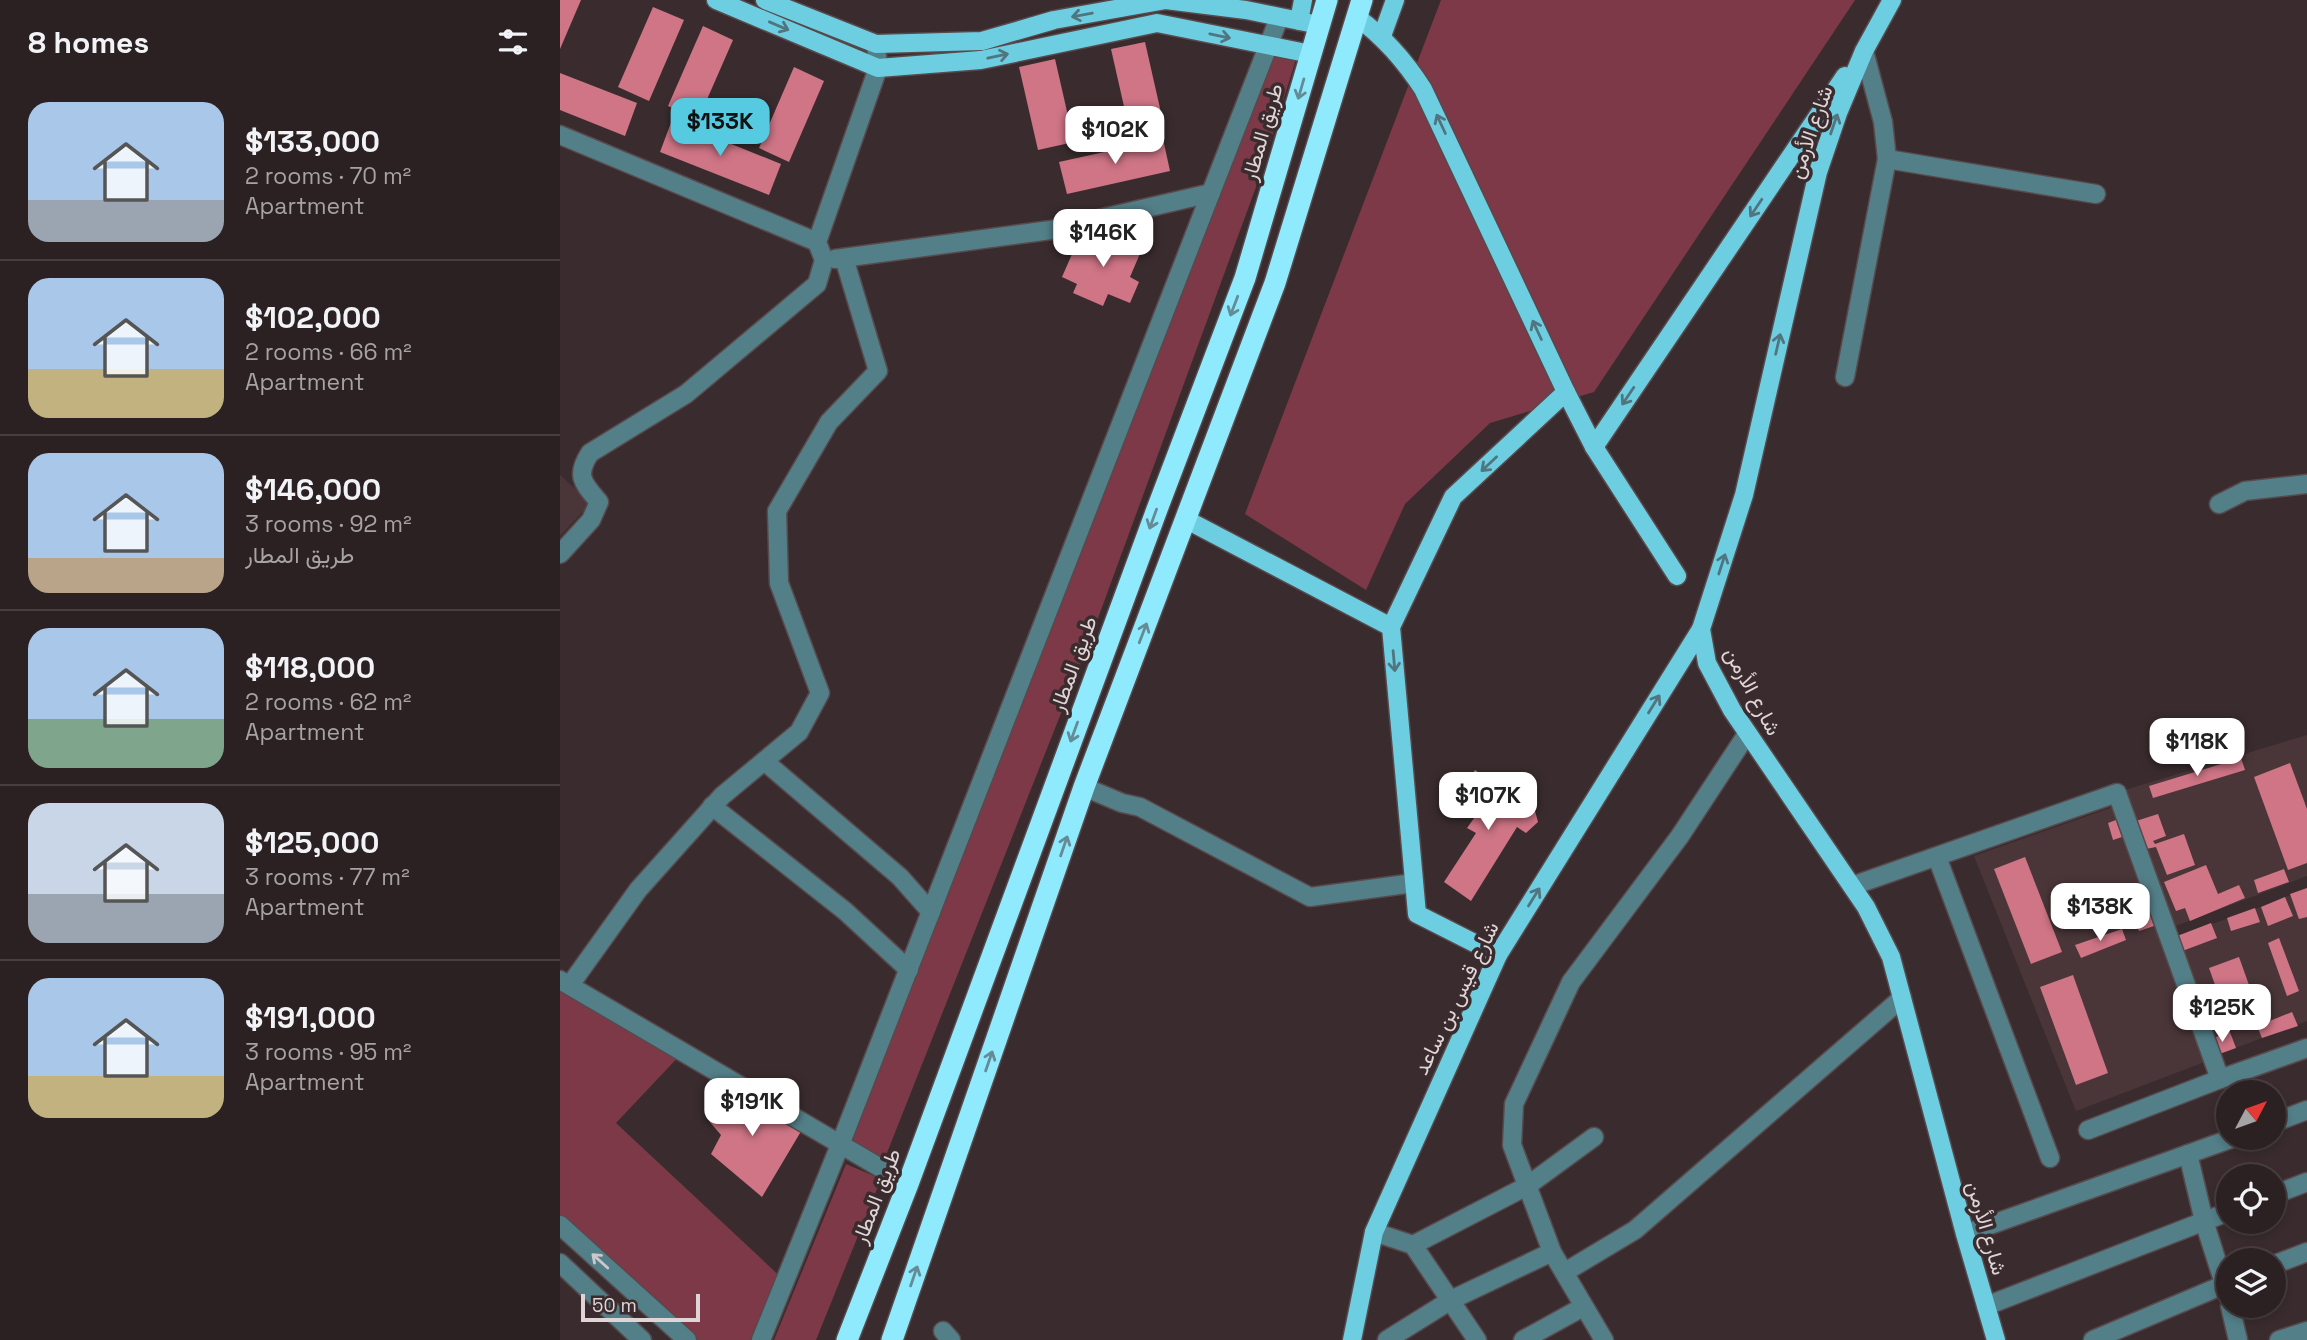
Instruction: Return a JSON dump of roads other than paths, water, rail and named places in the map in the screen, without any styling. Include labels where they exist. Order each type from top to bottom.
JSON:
[{"type":"highway","name":"طريق المطار","points":[[847,1340],[908,1184],[1245,278],[1311,54],[1309,23],[1327,0]]},
{"type":"highway","points":[[892,1340],[1084,787],[1275,284],[1360,9]]},
{"type":"main road","points":[[716,0],[878,68],[981,60],[1157,23],[1311,54]]},
{"type":"main road","points":[[765,0],[876,44],[982,41],[1054,20],[1166,0],[1246,10],[1309,23],[1303,0]]},
{"type":"main road","points":[[1382,36],[1395,0]]},
{"type":"main road","name":"شارع الأرمن","points":[[1892,0],[1864,51],[1838,113],[1818,172],[1744,495],[1701,629],[1707,663],[1747,734],[1881,932],[1891,957],[1996,1340]]},
{"type":"main road","points":[[1360,9],[1410,69],[1436,114],[1594,447],[1677,576]]},
{"type":"main road","points":[[1594,447],[1864,51]]},
{"type":"main road","points":[[1790,158],[1807,159],[1818,172]]},
{"type":"main road","points":[[1497,955],[1417,914],[1391,627],[1453,497],[1566,392]]},
{"type":"main road","points":[[1187,520],[1391,627]]},
{"type":"main road","name":"شارع قيس بن ساعد","points":[[1352,1340],[1374,1232],[1497,955],[1701,629]]},
{"type":"street","points":[[761,1340],[909,970],[1279,18]]},
{"type":"street","points":[[560,554],[591,520],[599,502],[583,483],[582,465],[590,453],[685,394],[817,284],[824,261],[817,242],[878,68],[876,44]]},
{"type":"street","points":[[1846,377],[1887,159],[1883,122],[1864,51]]},
{"type":"street","points":[[560,135],[817,242]]},
{"type":"street","points":[[1887,159],[2096,194]]},
{"type":"street","points":[[824,261],[1051,230],[1211,193]]},
{"type":"street","points":[[844,258],[878,371],[829,422],[777,511],[779,583],[820,694],[799,732],[712,806],[638,890],[565,983],[908,1184]]},
{"type":"street","points":[[2219,503],[2245,491],[2307,484]]},
{"type":"street","points":[[1604,1340],[1552,1252],[1512,1145],[1514,1104],[1571,982],[1680,836],[1747,734]]},
{"type":"street","points":[[764,761],[900,877],[931,912]]},
{"type":"street","points":[[1084,787],[1122,803],[1140,807],[1310,897],[1414,883]]},
{"type":"street","points":[[1852,886],[2117,793],[2220,1079]]},
{"type":"street","points":[[712,806],[845,911],[909,970]]},
{"type":"street","points":[[1937,857],[2050,1158]]},
{"type":"street","points":[[1565,1272],[1635,1230],[1902,998]]},
{"type":"street","points":[[2088,1130],[2307,1048]]},
{"type":"street","points":[[2286,1118],[2307,1111]]},
{"type":"street","points":[[1413,1245],[1527,1186],[1594,1138]]},
{"type":"street","points":[[1965,1234],[2216,1144]]},
{"type":"street","points":[[2188,1154],[2204,1221],[2216,1256]]},
{"type":"street","points":[[2286,1190],[2307,1182]]},
{"type":"street","points":[[1986,1306],[2216,1216]]},
{"type":"street","points":[[560,1225],[687,1340]]},
{"type":"street","points":[[1374,1232],[1413,1245],[1478,1340]]},
{"type":"street","points":[[1387,1340],[1451,1300],[1552,1252]]},
{"type":"street","points":[[2286,1260],[2307,1252]]},
{"type":"street","points":[[560,1263],[642,1340]]},
{"type":"street","points":[[2093,1340],[2216,1292]]},
{"type":"street","points":[[1523,1340],[1583,1307]]},
{"type":"street","points":[[2233,1318],[2238,1340]]},
{"type":"street","points":[[2279,1340],[2307,1331]]}]
